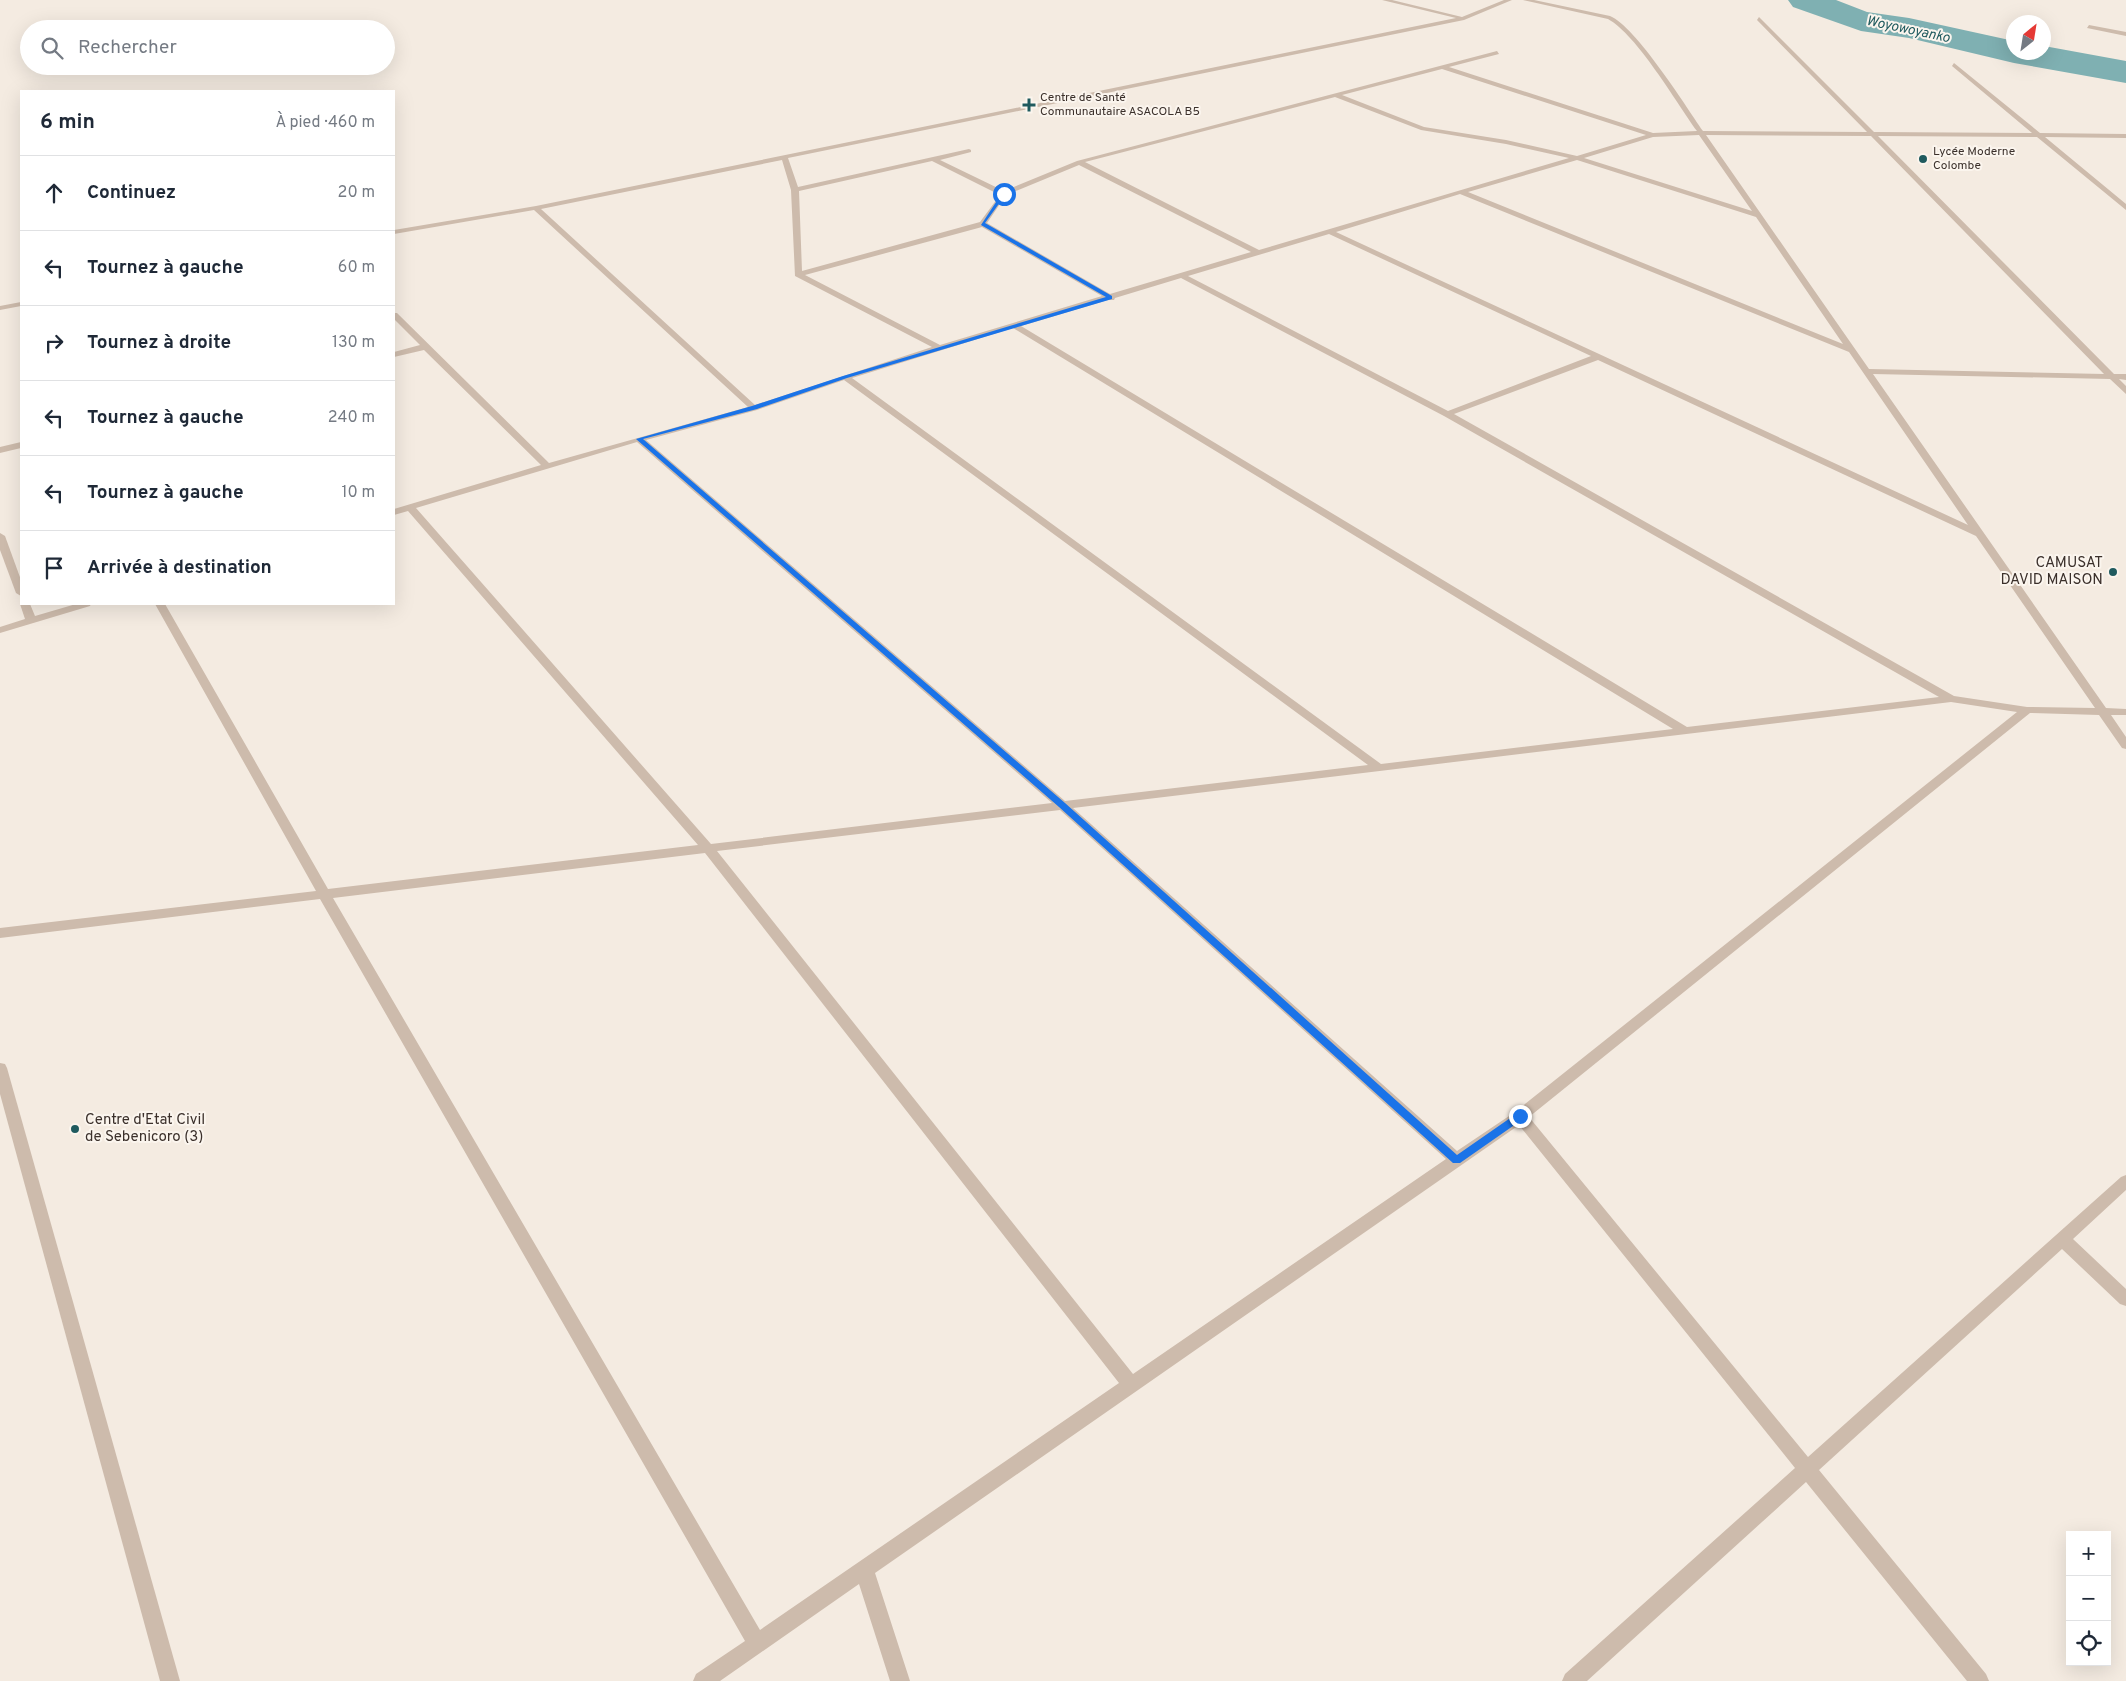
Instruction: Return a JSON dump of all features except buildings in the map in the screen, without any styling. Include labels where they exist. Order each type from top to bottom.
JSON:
[{"type":"street","points":[[1385,0],[1464,18]]},
{"type":"street","points":[[395,232],[536,208],[1464,18],[1509,0]]},
{"type":"street","points":[[1526,0],[1610,18],[1619,22],[1649,58],[2126,745]]},
{"type":"street","points":[[1759,19],[2110,377],[2126,391]]},
{"type":"street","points":[[2089,27],[2126,34]]},
{"type":"street","points":[[798,274],[983,224],[1004,194],[1079,162],[1497,53]]},
{"type":"street","points":[[1954,65],[2126,208]]},
{"type":"street","points":[[1442,67],[1653,135]]},
{"type":"street","points":[[1334,95],[1423,129],[1489,139],[1579,158],[1759,216]]},
{"type":"street","points":[[395,512],[639,439],[754,408],[845,377],[1014,325],[1111,298],[1653,135],[1701,133],[2126,136]]},
{"type":"street","points":[[795,190],[969,151]]},
{"type":"street","points":[[784,157],[795,190],[798,274]]},
{"type":"street","points":[[934,160],[1004,194]]},
{"type":"street","points":[[1079,162],[1259,253]]},
{"type":"street","points":[[1463,193],[1851,350]]},
{"type":"street","points":[[536,208],[754,408]]},
{"type":"street","points":[[983,224],[1111,298]]},
{"type":"street","points":[[1331,232],[1980,534]]},
{"type":"street","points":[[798,274],[940,348]]},
{"type":"street","points":[[1183,276],[1447,414],[1951,699]]},
{"type":"street","points":[[0,308],[20,304]]},
{"type":"street","points":[[395,316],[424,347],[547,466]]},
{"type":"street","points":[[1014,325],[1683,730]]},
{"type":"street","points":[[395,355],[424,347]]},
{"type":"street","points":[[1447,414],[1600,356]]},
{"type":"street","points":[[1866,372],[2126,377]]},
{"type":"street","points":[[845,377],[1378,767]]},
{"type":"street","points":[[639,439],[1062,805],[1457,1160]]},
{"type":"street","points":[[0,450],[20,445]]},
{"type":"street","points":[[410,507],[707,848],[1131,1385]]},
{"type":"street","points":[[0,536],[20,590]]},
{"type":"street","points":[[25,605],[31,620]]},
{"type":"street","points":[[0,630],[83,605]]},
{"type":"street","points":[[161,605],[324,894],[757,1643]]},
{"type":"street","points":[[0,933],[1951,699],[2027,710],[2104,714],[2126,712]]},
{"type":"street","points":[[703,1681],[1520,1116],[2027,710]]},
{"type":"street","points":[[0,1068],[170,1681]]},
{"type":"street","points":[[1520,1116],[1979,1681]]},
{"type":"street","points":[[1572,1681],[2063,1240],[2126,1181]]},
{"type":"street","points":[[2063,1240],[2126,1299]]},
{"type":"street","points":[[864,1569],[900,1681]]},
{"type":"waterway","name":"Woyowoyanko","points":[[1805,0],[1861,21],[1909,28],[2006,50]]},
{"type":"waterway","name":"Woyowoyanko","points":[[2051,58],[2126,72]]},
{"type":"place","name":"Centre de Santé Communautaire ASACOLA B5","points":[[1029,105]]},
{"type":"place","name":"Lycée Moderne Colombe","points":[[1923,159]]},
{"type":"place","name":"CAMUSAT DAVID MAISON","points":[[2113,572]]},
{"type":"place","name":"Centre d'Etat Civil de Sebenicoro (3)","points":[[75,1129]]},
{"type":"route","points":[[1004,194],[983,224],[1111,298],[1014,325],[845,377],[754,408],[639,439],[1062,805],[1457,1160],[1520,1116]]}]
